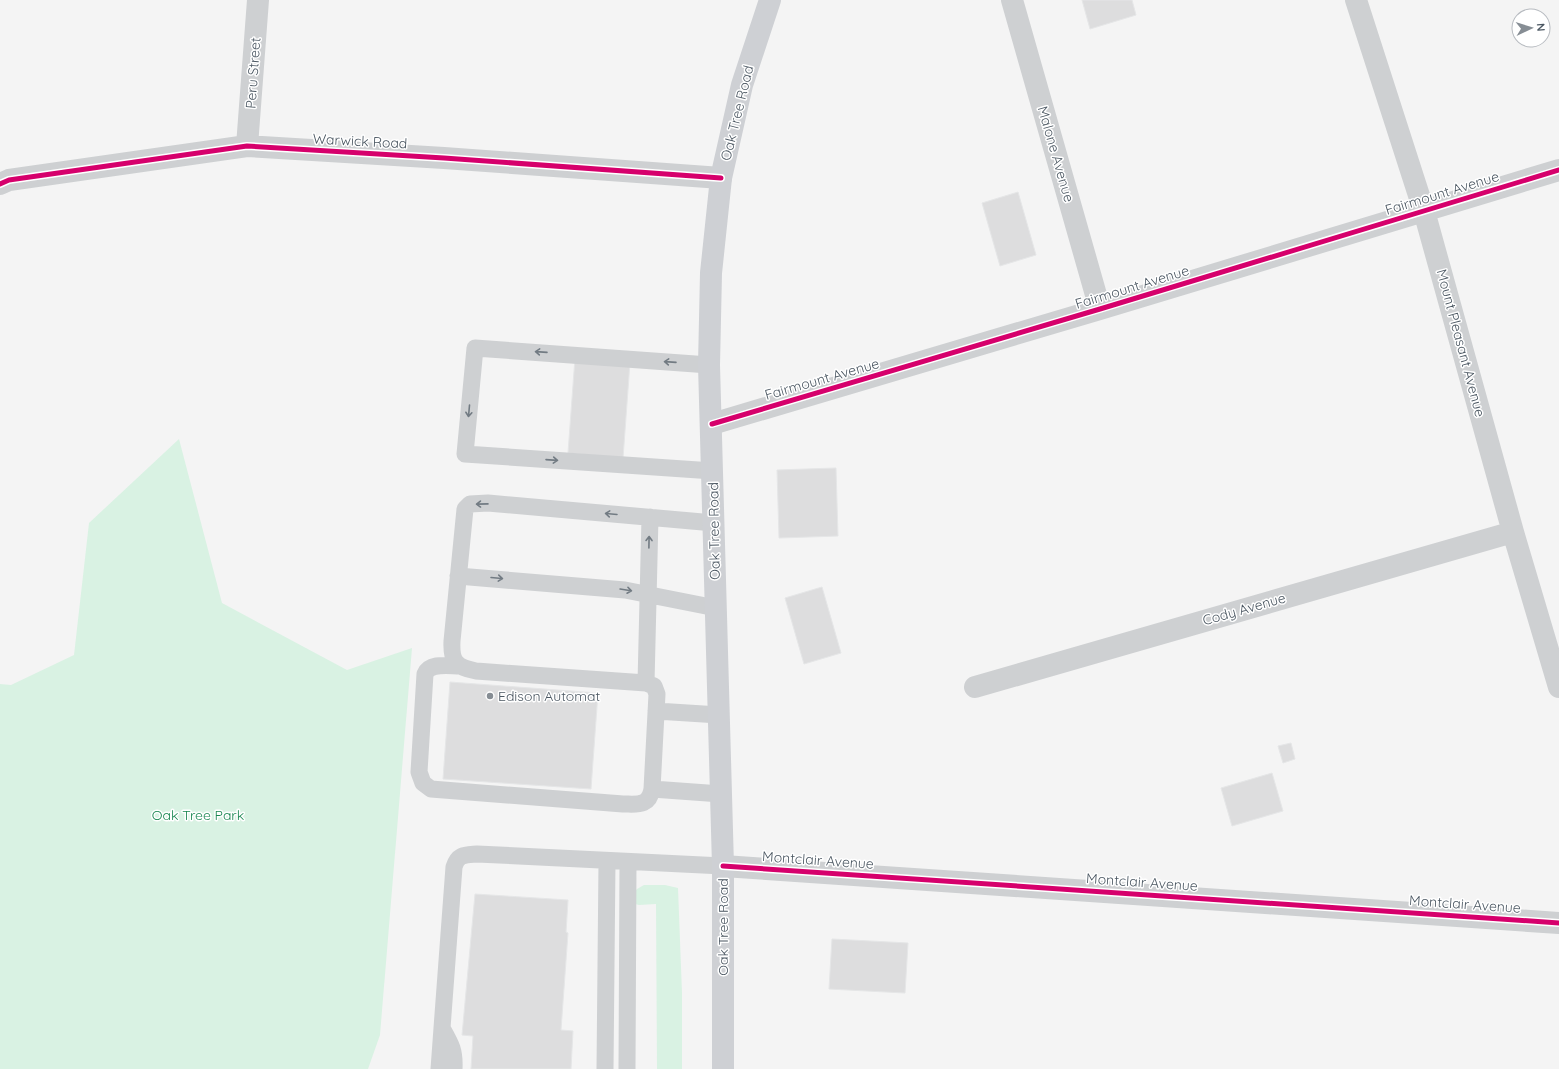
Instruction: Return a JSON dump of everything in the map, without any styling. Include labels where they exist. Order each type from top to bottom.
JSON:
[{"type":"main road","name":"Oak Tree Road","points":[[723,1069],[723,866],[712,424],[709,365],[711,273],[721,178],[742,85],[770,0]]},
{"type":"street","name":"Peru Street","points":[[247,146],[258,0]]},
{"type":"street","name":"Malone Avenue","points":[[1012,0],[1100,309]]},
{"type":"street","name":"Mount Pleasant Avenue","points":[[1356,0],[1424,211],[1513,532],[1559,687]]},
{"type":"street","name":"Warwick Road","points":[[0,184],[10,180],[247,146],[452,158],[721,178]]},
{"type":"street","name":"Fairmount Avenue","points":[[712,424],[1100,309],[1559,170]]},
{"type":"street","name":"Cody Avenue","points":[[975,687],[1513,532]]},
{"type":"street","name":"Montclair Avenue","points":[[723,866],[1559,923]]},
{"type":"lane","points":[[709,365],[475,348],[465,454],[713,471]]},
{"type":"lane","points":[[460,666],[454,660],[451,651],[465,509],[470,504],[488,504],[714,523]]},
{"type":"lane","points":[[646,683],[650,517]]},
{"type":"lane","points":[[458,576],[626,590],[716,608]]},
{"type":"lane","points":[[460,666],[476,671],[646,683],[654,686],[657,694],[651,797],[648,801],[632,804],[431,789],[423,783],[419,772],[425,674],[427,670],[432,667],[460,666]]},
{"type":"lane","points":[[656,711],[719,715]]},
{"type":"lane","points":[[652,789],[721,794]]},
{"type":"lane","points":[[439,1069],[454,867],[456,860],[467,855],[477,854],[723,866]]},
{"type":"lane","points":[[605,1069],[607,861]]},
{"type":"lane","points":[[627,1069],[628,862]]},
{"type":"lane","points":[[442,1028],[451,1044],[455,1056],[454,1069]]},
{"type":"green space","name":"Oak Tree Park","points":[[179,439],[222,603],[347,670],[412,648],[380,1035],[368,1069],[0,1069],[0,684],[11,685],[74,655],[89,523]]},
{"type":"green space","points":[[644,885],[665,885],[678,888],[682,993],[682,1069],[657,1069],[656,904],[635,904],[633,894],[637,889]]},
{"type":"building","points":[[1082,0],[1132,0],[1136,15],[1090,29]]},
{"type":"building","points":[[1018,192],[1036,255],[1000,266],[982,203]]},
{"type":"building","points":[[575,358],[630,362],[623,458],[568,453]]},
{"type":"building","points":[[836,468],[838,536],[779,538],[777,470]]},
{"type":"building","points":[[822,587],[841,653],[804,664],[785,598]]},
{"type":"building","points":[[450,682],[598,693],[591,789],[443,779]]},
{"type":"building","points":[[1291,743],[1295,759],[1283,763],[1278,746]]},
{"type":"building","points":[[1272,773],[1283,811],[1232,826],[1221,788]]},
{"type":"building","points":[[475,894],[568,900],[566,932],[568,933],[561,1030],[573,1031],[571,1069],[471,1069],[473,1036],[462,1035]]},
{"type":"building","points":[[832,939],[908,943],[905,993],[829,989]]},
{"type":"cycle path","points":[[0,184],[9,180],[247,146],[444,158],[721,178]]},
{"type":"cycle path","points":[[712,424],[1100,309],[1559,170]]},
{"type":"cycle path","points":[[723,866],[1559,923]]},
{"type":"place","name":"Edison Automat","points":[[490,696]]}]
